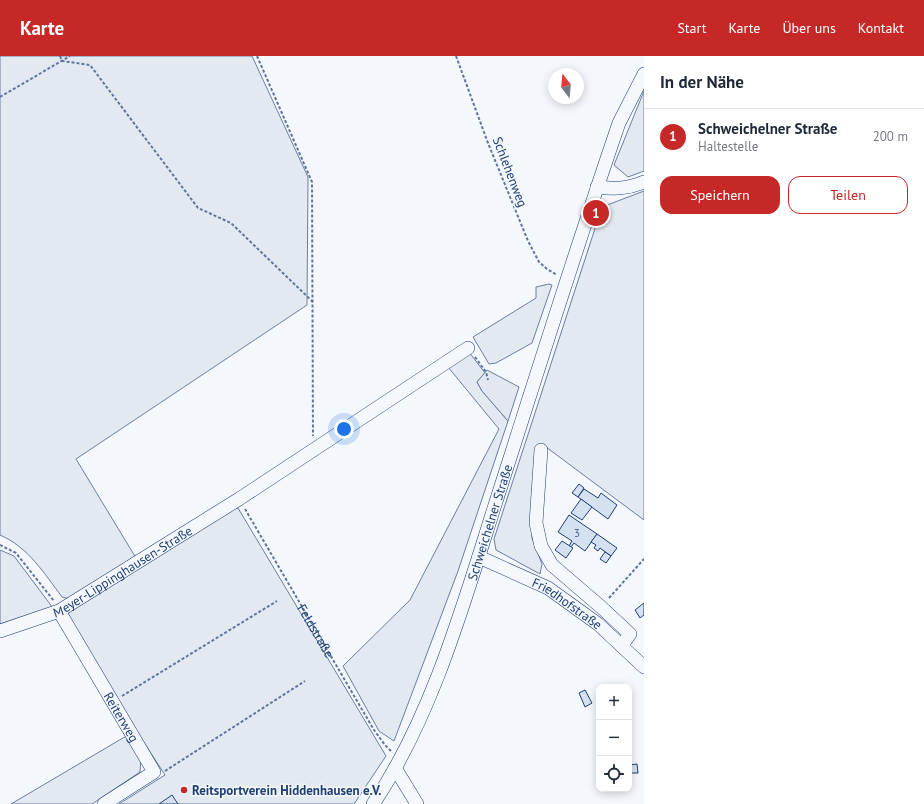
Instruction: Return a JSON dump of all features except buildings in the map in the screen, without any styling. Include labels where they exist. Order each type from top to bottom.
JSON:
[{"type":"street","name":"Schweichelner Straße","points":[[373,804],[401,756],[422,712],[442,663],[479,557],[597,187],[619,123],[644,74]]},
{"type":"street","points":[[597,187],[617,189],[635,186],[644,182]]},
{"type":"street","name":"Meyer-Lippinghausen-Straße","points":[[0,631],[59,611],[239,499],[468,348]]},
{"type":"street","points":[[540,450],[536,523],[541,546],[552,565],[630,634],[622,645]]},
{"type":"street","name":"Friedhofstraße","points":[[479,557],[548,588],[598,624],[644,667]]},
{"type":"street","name":"Reiterweg","points":[[59,611],[154,772]]},
{"type":"street","points":[[395,768],[417,804]]},
{"type":"street","points":[[104,804],[154,772]]},
{"type":"path","points":[[60,56],[62,61]]},
{"type":"path","points":[[0,97],[70,56]]},
{"type":"path","points":[[257,56],[312,182],[314,303],[313,451]]},
{"type":"path","name":"Schlehenweg","points":[[456,56],[528,241],[543,265],[567,280]]},
{"type":"path","points":[[62,61],[90,65],[198,208],[231,223],[314,303]]},
{"type":"path","points":[[468,348],[486,372],[488,380]]},
{"type":"path","name":"Feldstraße","points":[[239,499],[374,730],[385,745],[401,756]]},
{"type":"path","points":[[0,545],[16,553],[54,602],[59,611]]},
{"type":"path","points":[[601,607],[644,559]]},
{"type":"path","points":[[112,701],[277,601]]},
{"type":"path","points":[[154,772],[164,772],[305,681]]},
{"type":"shaded area","points":[[0,56],[252,56],[308,177],[307,305],[76,459],[136,558],[70,599],[62,597],[42,570],[19,546],[0,535]]},
{"type":"shaded area","points":[[644,91],[644,171],[628,177],[614,165]]},
{"type":"shaded area","points":[[644,191],[644,520],[542,444],[537,449],[532,490],[532,538],[542,564],[540,574],[496,550],[494,539],[602,207]]},
{"type":"shaded area","points":[[549,284],[552,285],[532,343],[496,363],[489,364],[473,337],[536,298],[536,287]]},
{"type":"shaded area","points":[[469,352],[485,373],[477,382],[482,391],[508,421],[458,571],[394,741],[379,731],[343,666],[410,600],[499,429],[448,367]]},
{"type":"shaded area","points":[[487,370],[519,387],[508,421],[482,391],[477,382]]},
{"type":"shaded area","points":[[238,508],[386,756],[354,804],[119,804],[165,775],[118,702],[68,614],[71,609],[233,509]]},
{"type":"shaded area","points":[[0,550],[14,556],[53,608],[0,626]]},
{"type":"shaded area","points":[[128,735],[141,759],[140,772],[92,804],[11,804]]},
{"type":"place","name":"Schweichelner Straße","points":[[596,213]]},
{"type":"place","name":"Reitsportverein Hiddenhausen e.V.","points":[[184,790]]}]
